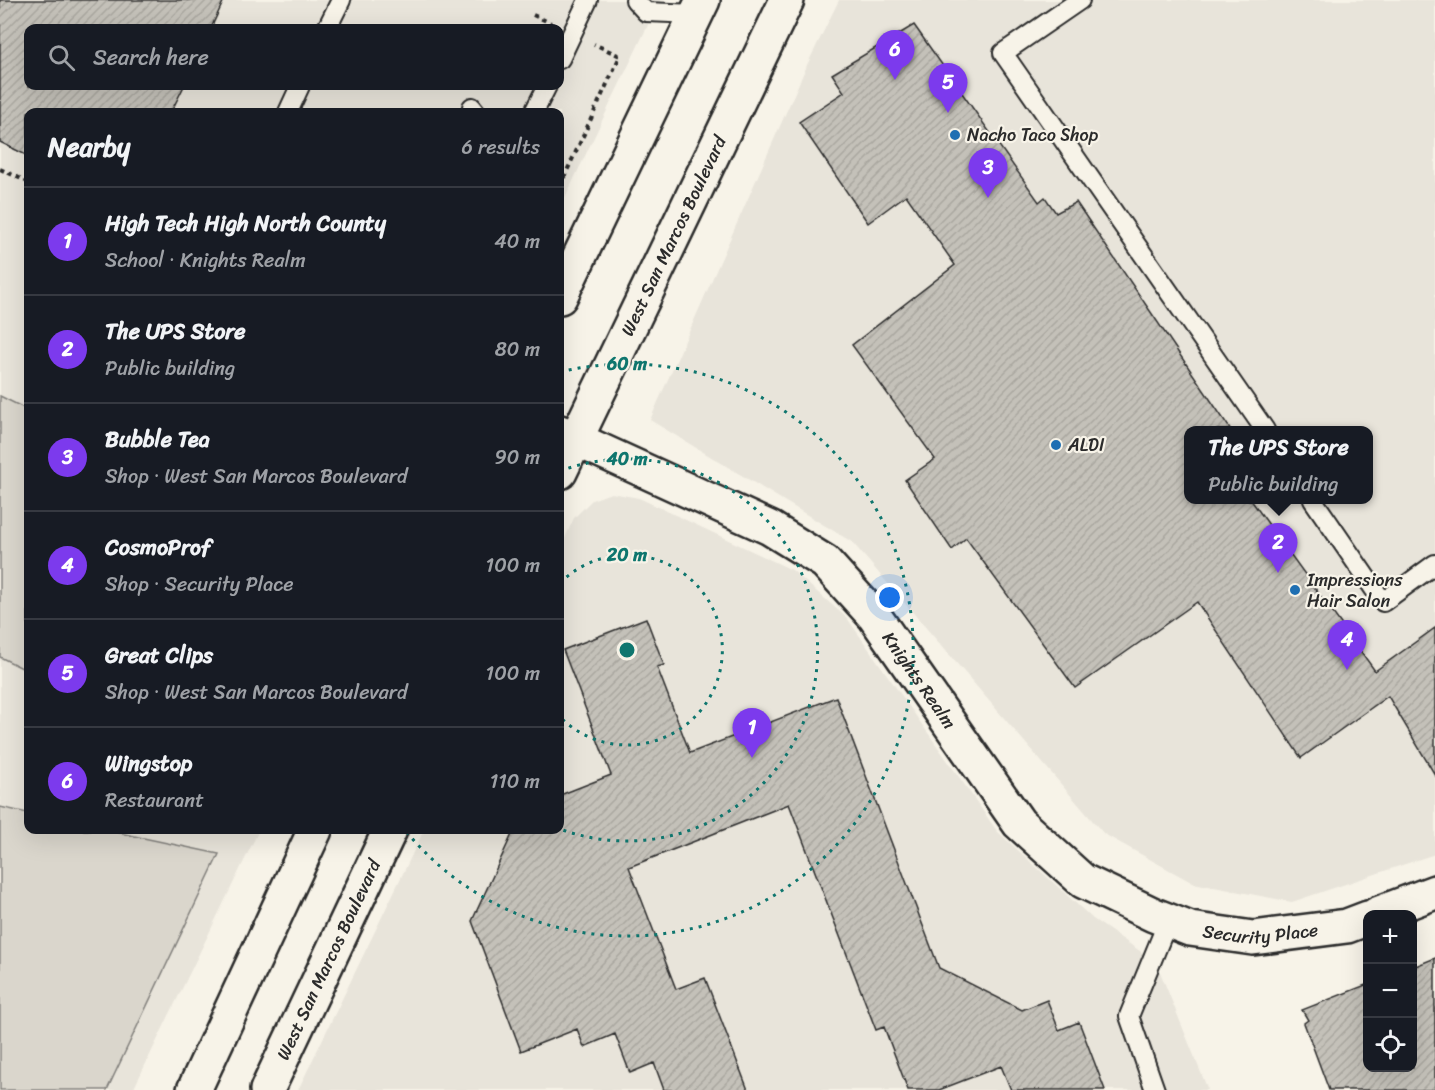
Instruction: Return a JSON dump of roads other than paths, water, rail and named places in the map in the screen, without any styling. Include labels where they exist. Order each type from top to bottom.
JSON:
[{"type":"main road","name":"West San Marcos Boulevard","points":[[564,451],[567,436],[788,0]]},
{"type":"main road","points":[[564,289],[700,7]]},
{"type":"main road","name":"Knights Realm","points":[[567,436],[770,528],[825,562],[875,617],[1019,823],[1083,881],[1161,918]]},
{"type":"main road","points":[[194,1090],[313,834]]},
{"type":"main road","name":"West San Marcos Boulevard","points":[[267,1090],[388,834]]},
{"type":"main road","points":[[1390,910],[1435,892]]},
{"type":"main road","name":"Security Place","points":[[1161,918],[1190,929],[1253,938],[1347,926],[1363,920]]},
{"type":"lane","points":[[329,24],[341,0]]},
{"type":"lane","points":[[564,51],[588,0]]},
{"type":"lane","points":[[635,0],[646,12],[700,7]]},
{"type":"lane","points":[[1071,2],[1003,53],[1262,426]]},
{"type":"lane","points":[[290,108],[298,90]]},
{"type":"lane","points":[[536,108],[545,90]]},
{"type":"lane","points":[[1316,504],[1383,602],[1435,564]]},
{"type":"lane","points":[[1155,1090],[1129,1016],[1161,918]]},
{"type":"place","name":"Wingstop","points":[[895,80]]},
{"type":"place","name":"Great Clips","points":[[948,113]]},
{"type":"place","name":"Nacho Taco Shop","points":[[955,135]]},
{"type":"place","name":"Bubble Tea","points":[[988,198]]},
{"type":"place","name":"ALDI","points":[[1056,445]]},
{"type":"place","name":"The UPS Store","points":[[1278,573]]},
{"type":"place","name":"Impressions Hair Salon","points":[[1295,590]]},
{"type":"place","name":"CosmoProf","points":[[1347,670]]},
{"type":"place","name":"High Tech High North County","points":[[752,758]]}]
